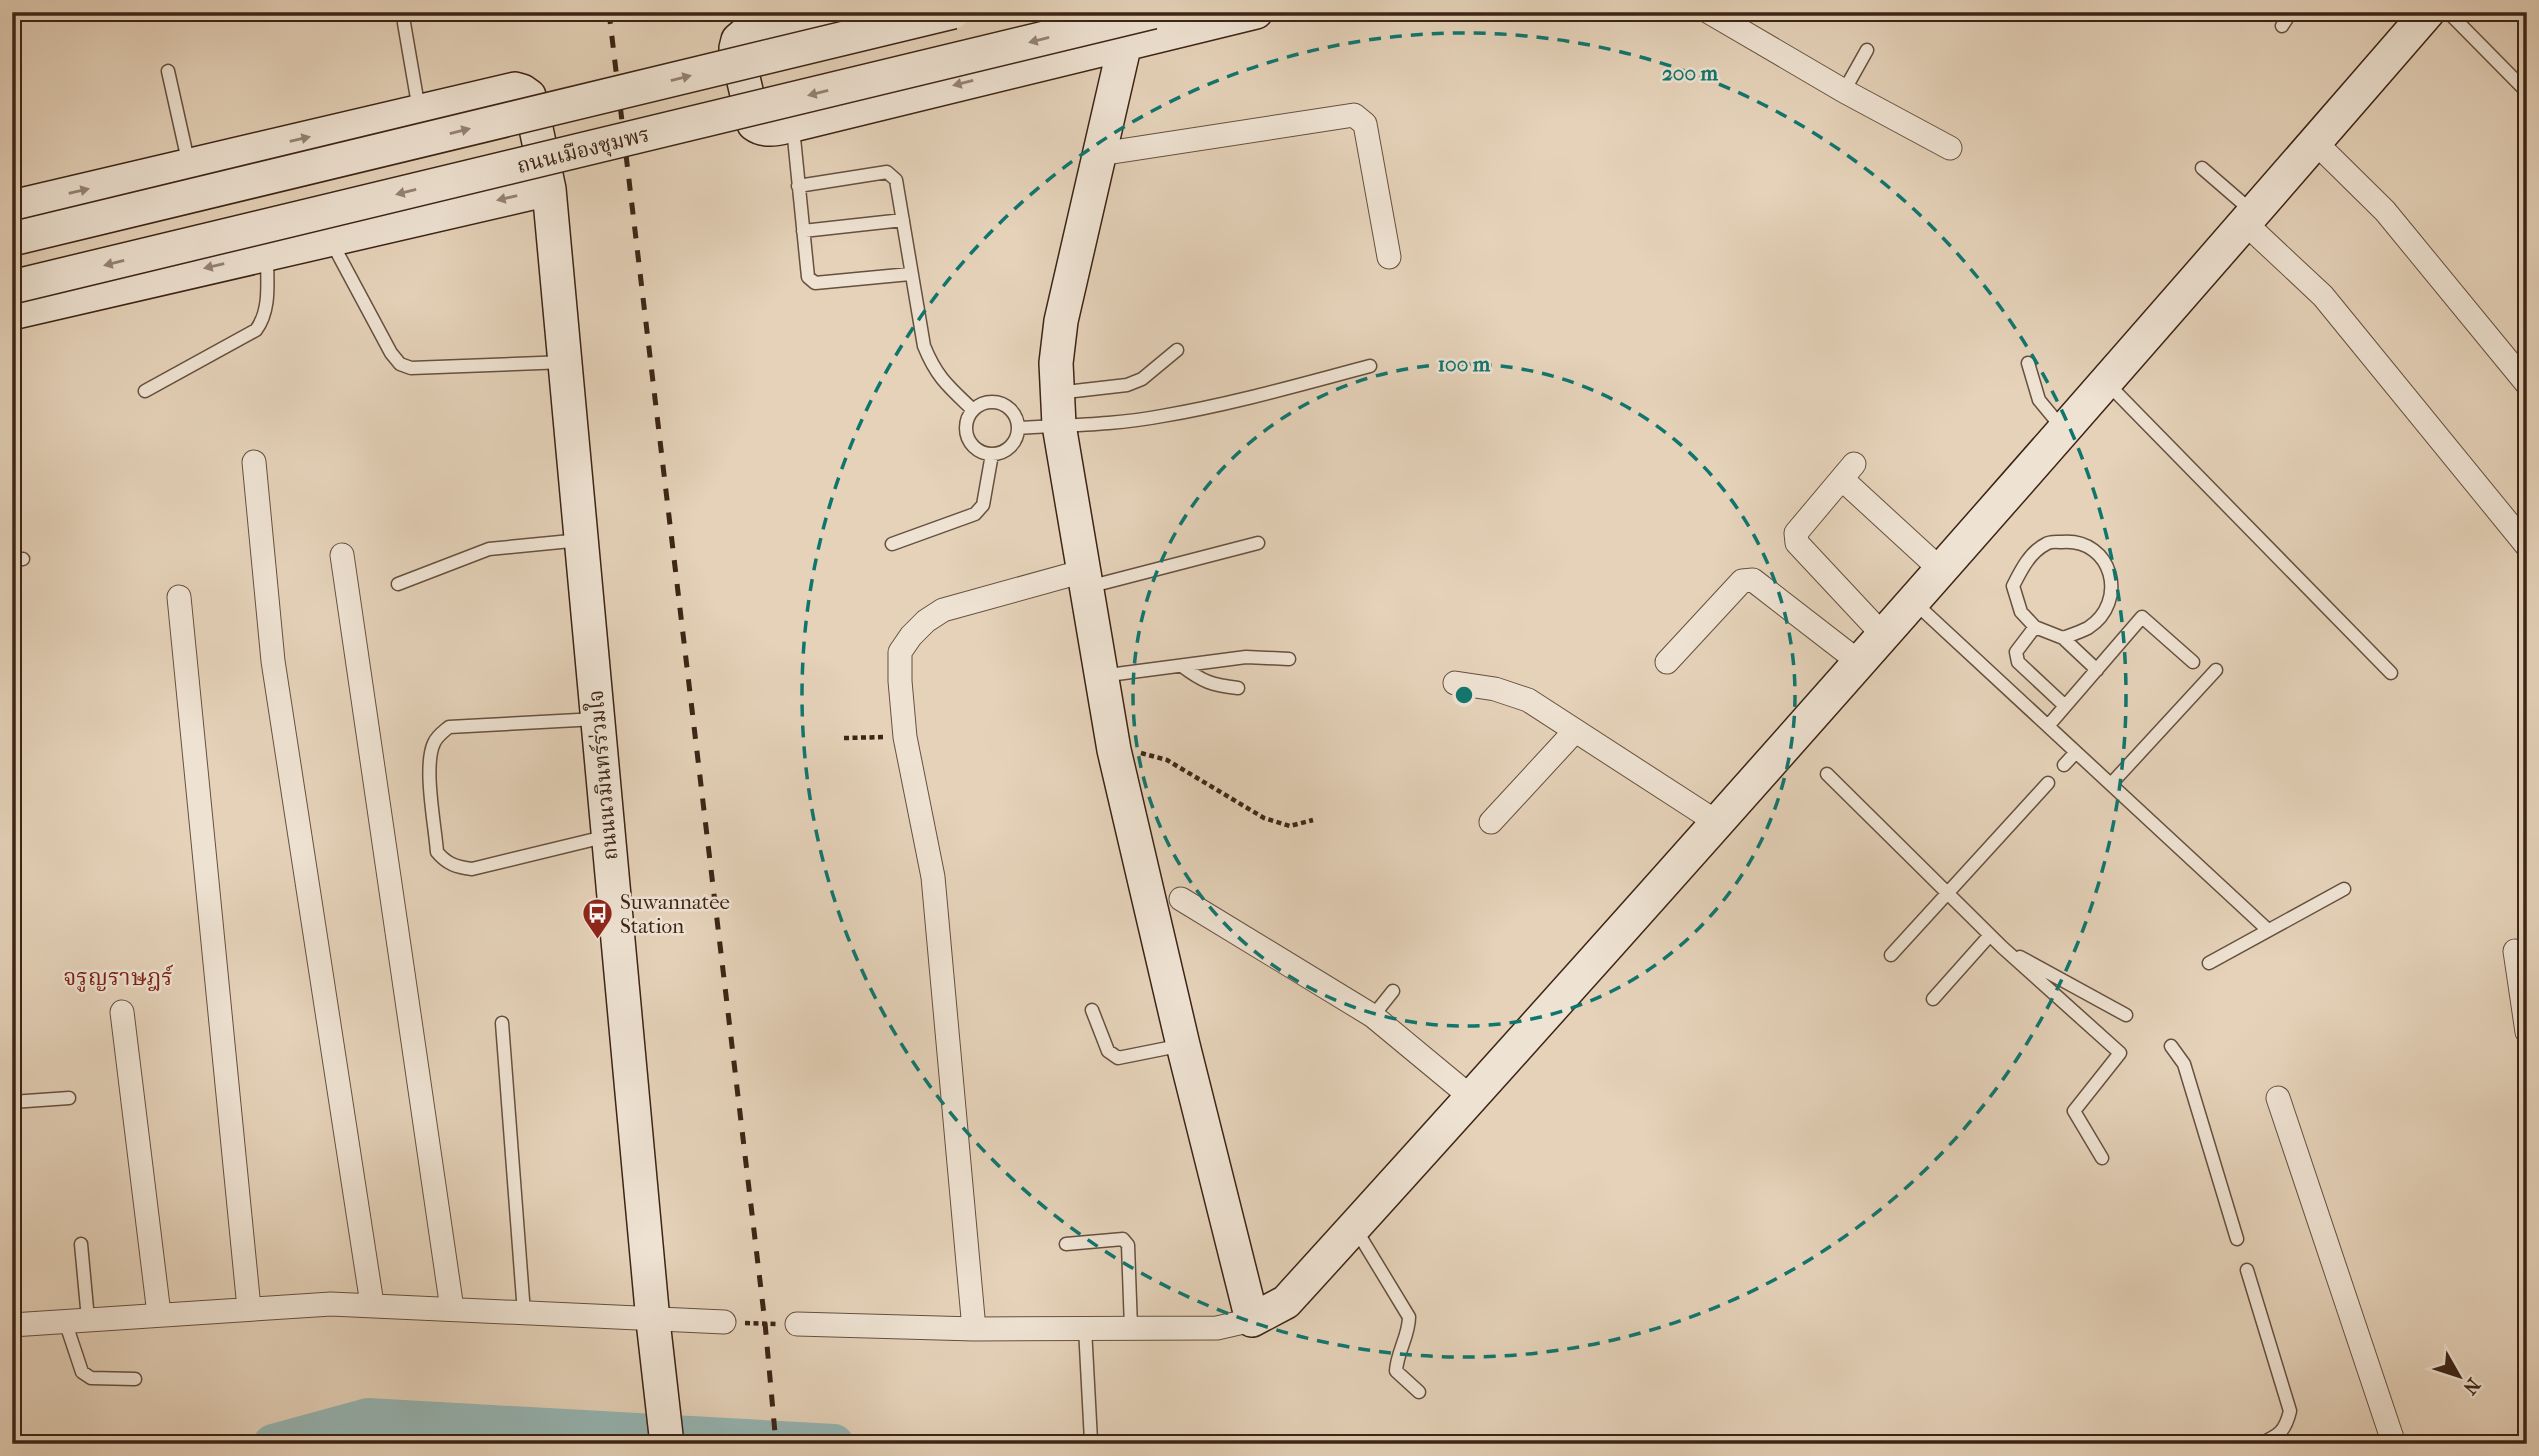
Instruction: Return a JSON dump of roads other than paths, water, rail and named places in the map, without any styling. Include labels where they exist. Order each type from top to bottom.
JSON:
[{"type":"street","points":[[822,12],[745,34],[738,40],[736,48],[754,124],[766,130],[793,125],[1256,12]]},
{"type":"street","points":[[12,239],[953,12]]},
{"type":"street","name":"ถนนเมืองชุมพร","points":[[12,288],[1153,12]]},
{"type":"street","points":[[1709,12],[1844,91],[1950,148]]},
{"type":"street","points":[[797,1324],[974,1329],[1217,1328],[1252,1320],[1286,1302],[1717,823],[2428,12]]},
{"type":"street","points":[[1125,43],[1061,321],[1056,363],[1058,409],[1114,750],[1183,1045],[1252,1320]]},
{"type":"street","name":"ถนนนวมินทร์ร่วมใจ","points":[[12,207],[515,89],[529,96],[549,189],[653,1321],[667,1444]]},
{"type":"street","points":[[1100,154],[1354,115],[1365,124],[1388,257]]},
{"type":"street","points":[[2315,142],[2385,211],[2527,384]]},
{"type":"street","points":[[12,313],[549,189]]},
{"type":"street","points":[[2250,218],[2323,296],[2527,546]]},
{"type":"street","points":[[254,462],[273,661],[372,1304]]},
{"type":"street","points":[[1883,635],[1797,543],[1796,533],[1848,471],[1940,569]]},
{"type":"street","points":[[342,555],[452,1309]]},
{"type":"street","points":[[974,1329],[933,877],[905,737],[900,652],[926,621],[943,610],[1085,579]]},
{"type":"street","points":[[1667,662],[1742,581],[1753,580],[1859,662]]},
{"type":"street","points":[[179,597],[249,1308]]},
{"type":"street","points":[[1455,683],[1495,689],[1528,700],[1717,823]]},
{"type":"street","points":[[1491,822],[1575,731]]},
{"type":"street","points":[[1181,900],[1373,1016],[1472,1098]]},
{"type":"street","points":[[2515,951],[2527,1031]]},
{"type":"street","points":[[122,1012],[159,1314]]},
{"type":"street","points":[[2277,1098],[2394,1444]]},
{"type":"street","points":[[12,1325],[249,1308],[372,1304],[653,1321],[724,1322]]},
{"type":"lane","points":[[2282,26],[2291,12]]},
{"type":"lane","points":[[2448,12],[2527,92]]},
{"type":"lane","points":[[404,23],[419,111]]},
{"type":"lane","points":[[1844,91],[1867,50]]},
{"type":"lane","points":[[168,71],[190,165]]},
{"type":"lane","points":[[793,125],[808,276],[814,283],[910,274]]},
{"type":"lane","points":[[2202,168],[2250,218]]},
{"type":"lane","points":[[798,186],[887,172],[897,180],[910,274],[924,346],[933,369],[973,410]]},
{"type":"lane","points":[[803,231],[902,220]]},
{"type":"lane","points":[[330,239],[391,353],[400,364],[411,368],[565,362]]},
{"type":"lane","points":[[145,391],[256,330],[264,319],[267,254]]},
{"type":"lane","points":[[1018,428],[1058,409],[1142,379],[1177,350]]},
{"type":"lane","points":[[2028,363],[2039,400],[2063,429]]},
{"type":"lane","points":[[1058,409],[1114,423],[1162,416],[1260,395],[1370,366]]},
{"type":"lane","points":[[2106,382],[2391,673]]},
{"type":"lane","points":[[992,401],[1010,409],[1018,428],[1017,438],[1011,446],[1003,452],[992,454],[982,453],[974,447],[968,439],[966,429],[973,410],[992,401]]},
{"type":"lane","points":[[892,544],[975,514],[984,505],[992,454]]},
{"type":"lane","points":[[398,584],[489,550],[581,540]]},
{"type":"lane","points":[[2063,638],[2090,627],[2106,609],[2113,592],[2105,559],[2087,544],[2070,541],[2048,542],[2025,563],[2013,586],[2021,612],[2035,627],[2063,638],[2096,670]]},
{"type":"lane","points":[[1085,579],[1258,543]]},
{"type":"lane","points":[[1912,601],[2268,930]]},
{"type":"lane","points":[[2048,726],[2142,617],[2193,662]]},
{"type":"lane","points":[[2035,627],[2016,652],[2018,662],[2065,706]]},
{"type":"lane","points":[[1101,676],[1246,657],[1289,659]]},
{"type":"lane","points":[[1182,666],[1200,680],[1238,688]]},
{"type":"lane","points":[[2111,784],[2216,670]]},
{"type":"lane","points":[[597,719],[449,727],[439,734],[433,744],[429,763],[437,852],[445,861],[457,867],[472,869],[609,835]]},
{"type":"lane","points":[[2064,765],[2076,752]]},
{"type":"lane","points":[[1828,774],[2002,947],[2120,1054],[2074,1111],[2102,1158]]},
{"type":"lane","points":[[1892,955],[2048,783]]},
{"type":"lane","points":[[2209,963],[2344,889]]},
{"type":"lane","points":[[1933,999],[1990,935]]},
{"type":"lane","points":[[2002,947],[2126,1015]]},
{"type":"lane","points":[[1373,1016],[1393,991]]},
{"type":"lane","points":[[1092,1010],[1108,1051],[1118,1058],[1183,1045]]},
{"type":"lane","points":[[502,1023],[524,1313]]},
{"type":"lane","points":[[2171,1046],[2184,1064],[2237,1239]]},
{"type":"lane","points":[[12,1102],[69,1098]]},
{"type":"lane","points":[[1354,1227],[1409,1317],[1409,1327],[1396,1360],[1396,1371],[1419,1392]]},
{"type":"lane","points":[[1066,1244],[1123,1239],[1128,1245],[1130,1328]]},
{"type":"lane","points":[[81,1244],[76,1320],[82,1372],[90,1378],[135,1379]]},
{"type":"lane","points":[[2247,1270],[2290,1411],[2286,1427],[2276,1437],[2260,1444]]},
{"type":"lane","points":[[1085,1328],[1091,1441]]},
{"type":"waterway","points":[[273,1444],[368,1418],[834,1444]]},
{"type":"railway","points":[[609,12],[765,1323],[776,1444]]},
{"type":"place","name":"Suwannatee Station","points":[[597,941]]},
{"type":"district","name":"จรูญราษฎร์","points":[[118,977]]}]
